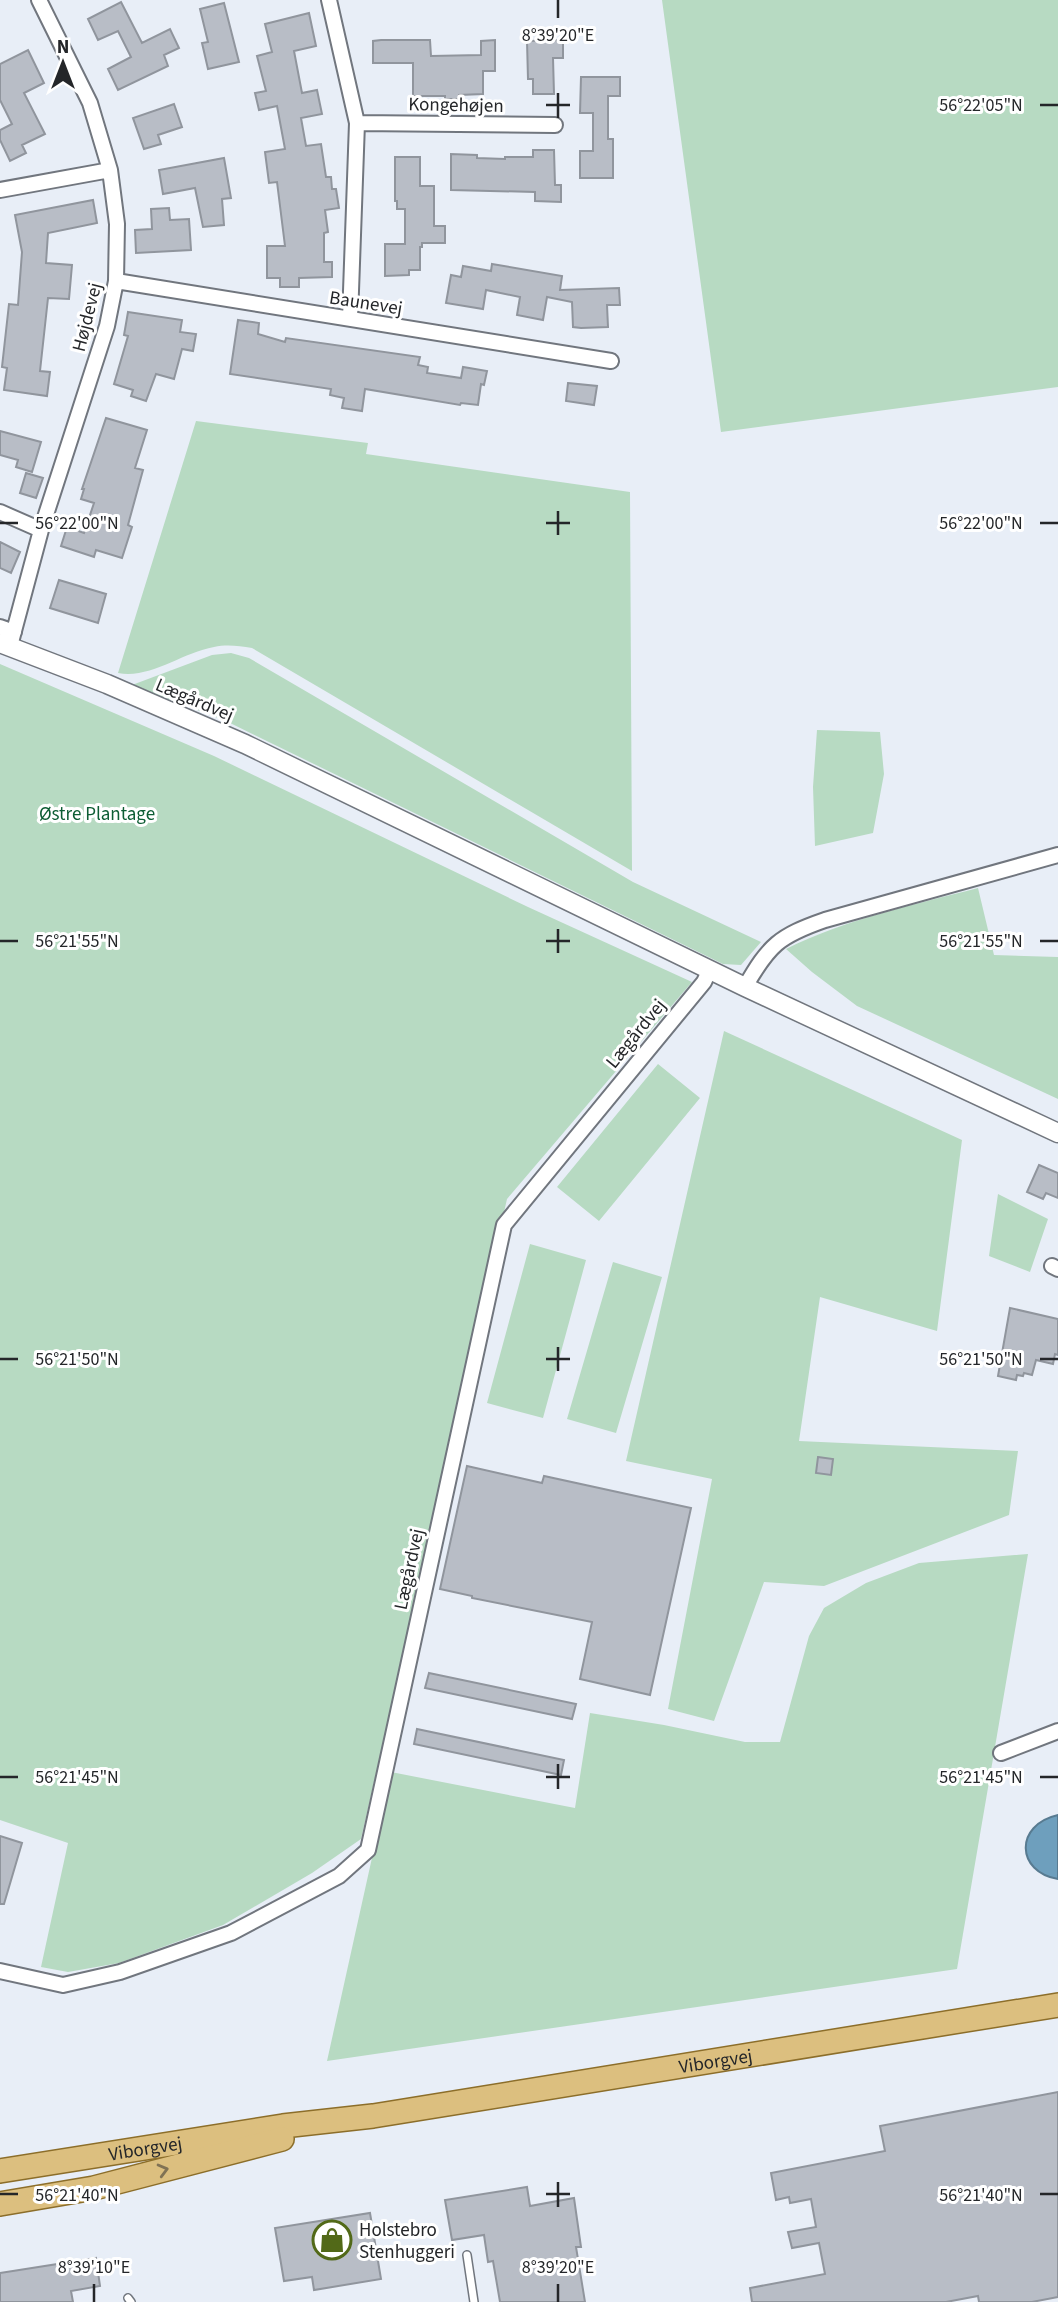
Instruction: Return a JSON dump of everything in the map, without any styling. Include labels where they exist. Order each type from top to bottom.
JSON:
[{"type":"main road","name":"Viborgvej","points":[[0,2171],[283,2126],[373,2116],[1058,2005]]},
{"type":"main road","name":"Viborgvej","points":[[0,2204],[94,2188],[373,2116]]},
{"type":"main road","points":[[0,2188],[14,2186],[95,2156]]},
{"type":"street","name":"Højdevej","points":[[8,640],[107,326],[116,281],[117,224],[110,170],[89,103],[39,0]]},
{"type":"street","points":[[329,0],[357,123],[350,319]]},
{"type":"street","name":"Kongehøjen","points":[[357,123],[555,125]]},
{"type":"street","points":[[0,190],[110,170]]},
{"type":"street","name":"Baunevej","points":[[116,281],[611,360]]},
{"type":"street","points":[[0,512],[41,530]]},
{"type":"street","points":[[0,627],[8,640]]},
{"type":"street","name":"Lægårdvej","points":[[8,640],[245,744],[745,987],[1058,1133]]},
{"type":"street","points":[[745,987],[762,957],[799,929],[1058,855]]},
{"type":"street","name":"Lægårdvej","points":[[0,1971],[63,1984],[120,1972],[231,1933],[339,1876],[368,1850],[504,1225],[704,982],[710,970]]},
{"type":"street","points":[[1001,1754],[1058,1731]]},
{"type":"lane","points":[[467,2255],[474,2302]]},
{"type":"green space","points":[[662,0],[1058,0],[1058,387],[721,432]]},
{"type":"green space","points":[[196,421],[368,443],[366,454],[630,492],[632,871],[252,648],[228,645],[214,647],[154,669],[130,674],[118,673]]},
{"type":"green space","points":[[231,653],[249,658],[633,882],[761,942],[741,965],[723,964],[226,721],[132,685],[212,655]]},
{"type":"green space","name":"Østre Plantage","points":[[0,664],[214,756],[528,907],[692,982],[507,1199],[361,1839],[312,1873],[223,1925],[119,1963],[68,1972],[41,1967],[68,1843],[0,1820]]},
{"type":"green space","points":[[817,730],[880,732],[884,774],[873,833],[815,846],[813,787]]},
{"type":"green space","points":[[978,888],[994,955],[1058,957],[1058,1099],[857,1006],[786,949],[856,921]]},
{"type":"green space","points":[[724,1031],[962,1140],[937,1331],[820,1297],[799,1441],[1018,1451],[1009,1515],[824,1586],[764,1582],[714,1721],[668,1709],[712,1479],[626,1461]]},
{"type":"green space","points":[[658,1064],[700,1098],[599,1221],[557,1187]]},
{"type":"green space","points":[[998,1194],[1048,1219],[1030,1272],[989,1256]]},
{"type":"green space","points":[[530,1244],[586,1260],[543,1418],[487,1403]]},
{"type":"green space","points":[[613,1262],[662,1277],[616,1433],[567,1419]]},
{"type":"green space","points":[[1028,1554],[957,1969],[327,2061],[391,1772],[575,1808],[590,1713],[745,1742],[780,1742],[809,1636],[824,1608],[866,1583],[919,1563]]},
{"type":"water","points":[[1058,1815],[1058,1879],[1044,1875],[1034,1867],[1026,1848],[1034,1828],[1044,1820]]},
{"type":"building","points":[[121,2],[142,43],[170,29],[179,48],[164,55],[168,66],[118,90],[108,69],[131,57],[118,31],[98,40],[88,19]]},
{"type":"building","points":[[224,3],[239,62],[208,69],[202,43],[208,42],[200,9]]},
{"type":"building","points":[[309,13],[316,46],[294,51],[302,93],[317,90],[322,114],[301,118],[306,146],[321,144],[326,177],[331,177],[332,189],[336,189],[339,208],[325,210],[328,232],[324,233],[324,262],[332,262],[332,277],[299,278],[299,287],[280,287],[280,278],[267,278],[267,246],[285,246],[277,182],[269,183],[265,152],[285,149],[277,106],[259,110],[255,93],[266,91],[257,56],[272,52],[265,24]]},
{"type":"building","points":[[430,40],[431,56],[481,55],[481,41],[495,40],[495,71],[483,71],[483,94],[459,95],[459,99],[413,96],[413,63],[373,63],[373,41]]},
{"type":"building","points":[[563,40],[563,58],[553,58],[554,94],[533,94],[533,79],[528,79],[527,41]]},
{"type":"building","points":[[28,50],[44,83],[24,93],[45,134],[22,145],[26,153],[10,161],[0,140],[0,130],[12,124],[0,100],[0,64]]},
{"type":"building","points":[[581,77],[620,77],[620,96],[608,96],[608,139],[613,139],[613,178],[580,178],[580,151],[593,151],[593,113],[580,113]]},
{"type":"building","points":[[174,104],[182,127],[158,135],[161,144],[144,149],[133,118]]},
{"type":"building","points":[[533,150],[554,150],[555,185],[561,185],[561,202],[535,201],[535,192],[451,190],[451,154],[505,159],[533,157]]},
{"type":"building","points":[[395,157],[420,157],[420,186],[434,186],[434,226],[445,226],[445,243],[422,243],[420,270],[409,270],[409,275],[385,276],[385,244],[405,244],[405,209],[397,209],[395,201]]},
{"type":"building","points":[[224,158],[231,198],[222,199],[224,225],[203,227],[195,188],[163,194],[159,170]]},
{"type":"building","points":[[93,200],[97,223],[48,233],[46,263],[72,265],[69,299],[48,298],[40,371],[50,372],[47,396],[4,390],[7,368],[2,367],[9,304],[18,305],[22,252],[15,215]]},
{"type":"building","points":[[169,208],[170,220],[189,219],[191,250],[136,253],[135,230],[152,229],[151,209]]},
{"type":"building","points":[[492,264],[562,276],[560,290],[619,288],[620,305],[607,305],[608,327],[581,328],[573,327],[572,302],[547,297],[543,320],[517,315],[520,297],[486,290],[483,309],[446,303],[451,275],[461,277],[463,266],[491,271]]},
{"type":"building","points":[[128,312],[182,320],[180,332],[196,334],[193,351],[182,349],[174,379],[156,374],[146,401],[131,396],[133,390],[114,384],[128,336],[124,335]]},
{"type":"building","points":[[238,320],[259,323],[258,334],[285,342],[286,338],[420,357],[418,365],[428,367],[427,373],[461,378],[463,367],[487,371],[484,385],[481,384],[478,405],[460,405],[365,389],[362,411],[342,408],[344,398],[330,395],[331,389],[230,374]]},
{"type":"building","points":[[568,383],[597,386],[594,405],[566,401]]},
{"type":"building","points":[[106,418],[147,430],[135,468],[143,470],[128,525],[132,527],[122,558],[96,550],[94,557],[61,546],[67,527],[84,533],[94,503],[81,499],[82,489]]},
{"type":"building","points":[[0,431],[41,442],[32,472],[16,467],[18,460],[0,455]]},
{"type":"building","points":[[26,473],[43,478],[36,498],[20,493]]},
{"type":"building","points":[[0,542],[20,552],[11,573],[0,568]]},
{"type":"building","points":[[59,580],[106,594],[98,623],[50,608]]},
{"type":"building","points":[[1039,1165],[1058,1173],[1058,1198],[1046,1193],[1043,1199],[1027,1192]]},
{"type":"building","points":[[1010,1308],[1058,1319],[1058,1355],[1055,1354],[1053,1364],[1036,1360],[1032,1375],[1017,1375],[1016,1380],[998,1376]]},
{"type":"building","points":[[818,1457],[833,1459],[831,1475],[816,1473]]},
{"type":"building","points":[[467,1466],[542,1483],[544,1476],[691,1508],[650,1695],[580,1679],[592,1622],[440,1589]]},
{"type":"building","points":[[429,1673],[576,1704],[572,1719],[425,1688]]},
{"type":"building","points":[[417,1729],[564,1760],[561,1775],[414,1744]]},
{"type":"building","points":[[0,1836],[22,1843],[4,1904],[0,1904]]},
{"type":"building","points":[[1058,2092],[1058,2297],[1032,2302],[979,2302],[978,2296],[946,2302],[752,2302],[750,2288],[825,2274],[819,2243],[792,2248],[788,2232],[816,2227],[811,2199],[790,2203],[789,2197],[776,2200],[771,2173],[885,2151],[880,2126]]},
{"type":"building","points":[[527,2187],[530,2206],[574,2198],[581,2247],[576,2247],[585,2302],[500,2302],[493,2261],[488,2262],[484,2235],[452,2240],[445,2200]]},
{"type":"building","points":[[370,2213],[381,2279],[314,2290],[312,2277],[284,2281],[275,2228]]},
{"type":"building","points":[[96,2258],[100,2286],[71,2291],[73,2302],[0,2302],[0,2273]]},
{"type":"place","name":"Holstebro Stenhuggeri","points":[[332,2240]]}]
